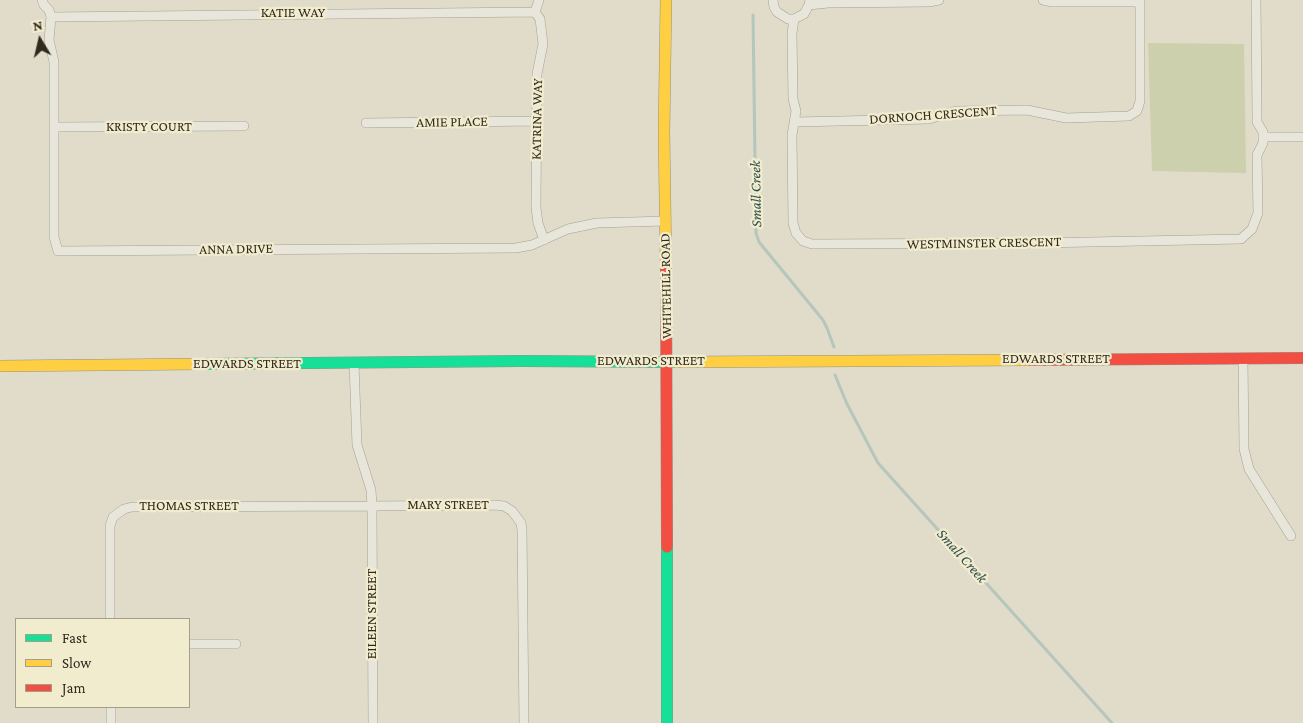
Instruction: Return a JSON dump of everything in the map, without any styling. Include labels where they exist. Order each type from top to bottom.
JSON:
[{"type":"main road","name":"WHITEHILL ROAD","points":[[666,0],[666,723]]},
{"type":"main road","name":"EDWARDS STREET","points":[[0,366],[521,361],[667,362],[1303,358]]},
{"type":"street","points":[[42,0],[52,17]]},
{"type":"street","points":[[534,12],[539,0]]},
{"type":"street","points":[[771,0],[782,17],[794,19],[804,14],[810,2],[929,2],[939,0]]},
{"type":"street","points":[[1043,0],[1052,2],[1140,1]]},
{"type":"street","points":[[1256,0],[1257,114],[1263,137],[1303,137]]},
{"type":"street","name":"DORNOCH CRESCENT","points":[[796,122],[929,119],[956,111],[1027,110],[1066,118],[1129,116],[1137,111],[1140,101],[1140,1]]},
{"type":"street","name":"KATIE WAY","points":[[52,17],[534,12]]},
{"type":"street","name":"KATRINA WAY","points":[[534,12],[540,19],[543,44],[537,74],[536,208],[538,223],[544,240]]},
{"type":"street","name":"ANNA DRIVE","points":[[52,17],[49,40],[54,62],[54,237],[58,251],[516,248],[532,245],[568,229],[597,223],[665,221]]},
{"type":"street","name":"WESTMINSTER CRESCENT","points":[[794,19],[792,33],[793,99],[796,122],[792,135],[793,223],[796,233],[803,241],[812,244],[1241,239],[1252,230],[1258,212],[1256,155],[1263,143],[1263,137]]},
{"type":"street","name":"AMIE PLACE","points":[[366,123],[537,121]]},
{"type":"street","name":"KRISTY COURT","points":[[55,127],[244,126]]},
{"type":"street","points":[[1243,358],[1244,449],[1248,469],[1291,536]]},
{"type":"street","points":[[354,364],[357,445],[371,490],[372,506]]},
{"type":"street","name":"MARY STREET","points":[[372,506],[495,505],[504,506],[517,517],[522,530],[524,723]]},
{"type":"street","name":"THOMAS STREET","points":[[110,618],[110,526],[113,517],[124,508],[132,506],[372,506]]},
{"type":"street","name":"EILEEN STREET","points":[[372,506],[373,723]]},
{"type":"street","points":[[190,644],[236,644]]},
{"type":"street","points":[[111,708],[111,723]]},
{"type":"green space","points":[[1148,43],[1244,44],[1246,173],[1152,171]]},
{"type":"waterway","name":"Small Creek","points":[[753,15],[756,233],[759,242],[823,320],[834,347]]},
{"type":"waterway","name":"Small Creek","points":[[835,375],[847,404],[878,463],[1112,723]]},
{"type":"traffic: fast","points":[[200,364],[521,361],[675,362]]},
{"type":"traffic: fast","points":[[667,547],[667,723]]},
{"type":"traffic: slow","points":[[666,0],[664,132],[666,266]]},
{"type":"traffic: slow","points":[[675,362],[1030,360]]},
{"type":"traffic: slow","points":[[0,366],[200,364]]},
{"type":"traffic: jam","points":[[666,266],[667,547]]},
{"type":"traffic: jam","points":[[1030,360],[1303,358]]}]
